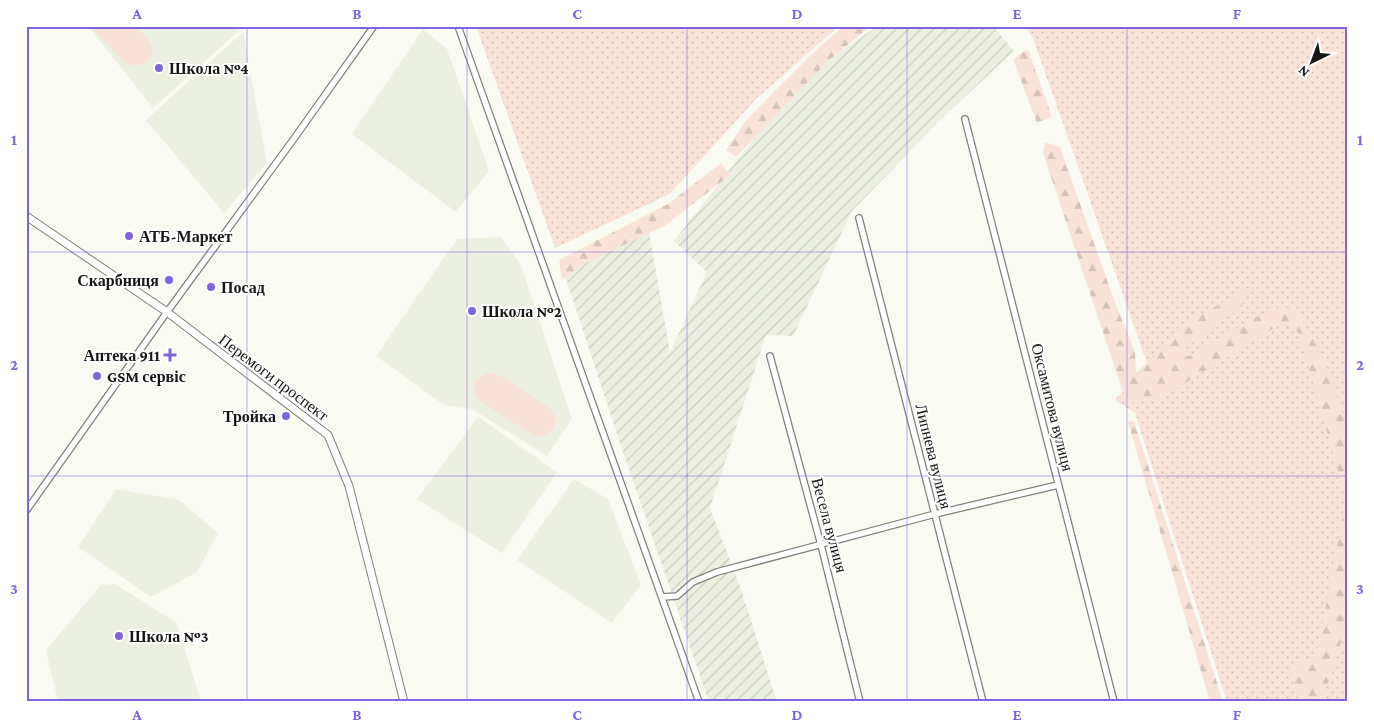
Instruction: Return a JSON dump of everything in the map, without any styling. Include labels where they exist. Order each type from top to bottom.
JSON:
[{"type":"street","points":[[26,511],[374,26]]},
{"type":"street","points":[[458,26],[699,702]]},
{"type":"street","name":"Оксамитова вулиця","points":[[965,119],[1114,702]]},
{"type":"street","name":"Перемоги проспект","points":[[26,216],[167,312],[328,435],[349,486],[404,702]]},
{"type":"street","name":"Липнева вулиця","points":[[859,218],[983,702]]},
{"type":"street","name":"Весела вулиця","points":[[770,356],[821,545],[860,702]]},
{"type":"street","points":[[663,597],[677,596],[693,582],[717,572],[935,514],[1058,485]]},
{"type":"shaded area","name":"Школа №4","points":[[88,26],[241,26],[242,28],[153,108]]},
{"type":"shaded area","points":[[877,26],[993,26],[1014,51],[940,120],[852,211],[793,336],[766,335],[710,508],[741,589],[777,702],[709,702],[562,267],[649,232],[670,352],[707,272],[674,241],[799,81]]},
{"type":"shaded area","points":[[423,29],[447,49],[489,171],[456,212],[352,134]]},
{"type":"shaded area","points":[[243,32],[267,163],[224,213],[146,120]]},
{"type":"shaded area","name":"Школа №2","points":[[501,237],[521,265],[572,419],[547,456],[472,409],[444,405],[376,356],[457,239]]},
{"type":"shaded area","points":[[478,417],[557,472],[502,553],[417,499]]},
{"type":"shaded area","points":[[574,479],[608,499],[641,585],[612,623],[517,560]]},
{"type":"shaded area","points":[[116,489],[179,500],[218,533],[197,572],[151,597],[78,547]]},
{"type":"shaded area","name":"Школа №3","points":[[115,584],[177,623],[201,702],[58,702],[46,650],[101,585]]},
{"type":"green space","points":[[90,26],[136,26],[150,42],[152,56],[140,65],[129,65]]},
{"type":"green space","points":[[476,26],[839,26],[756,99],[670,194],[555,248]]},
{"type":"green space","points":[[844,26],[871,26],[828,61],[736,157],[726,150],[747,119],[816,50]]},
{"type":"green space","points":[[1025,26],[1348,26],[1348,702],[1227,702],[1135,413],[1115,400],[1148,366],[1033,38]]},
{"type":"green space","points":[[1028,49],[1052,117],[1037,123],[1013,59]]},
{"type":"green space","points":[[1045,142],[1060,147],[1114,300],[1135,352],[1136,373],[1195,318],[1254,285],[1242,306],[1182,350],[1187,357],[1265,312],[1283,307],[1293,310],[1299,316],[1315,341],[1331,378],[1348,431],[1348,620],[1332,673],[1320,702],[1295,702],[1299,697],[1290,665],[1298,660],[1309,659],[1318,647],[1346,498],[1299,334],[1290,323],[1279,325],[1161,398],[1127,404],[1043,153]]},
{"type":"green space","points":[[721,163],[730,175],[666,225],[582,265],[562,280],[559,260],[668,204]]},
{"type":"green space","points":[[486,373],[499,375],[550,408],[555,419],[554,428],[551,432],[535,436],[481,402],[476,394],[475,386],[478,379]]},
{"type":"green space","points":[[1134,421],[1223,702],[1210,702],[1128,422]]},
{"type":"place","name":"Школа №4","points":[[159,68]]},
{"type":"place","name":"АТБ-Маркет","points":[[129,236]]},
{"type":"place","name":"Скарбниця","points":[[169,280]]},
{"type":"place","name":"Посад","points":[[211,287]]},
{"type":"place","name":"Школа №2","points":[[472,311]]},
{"type":"place","name":"Аптека 911","points":[[170,355]]},
{"type":"place","name":"GSM сервіс","points":[[97,376]]},
{"type":"place","name":"Тройка","points":[[286,416]]},
{"type":"place","name":"Школа №3","points":[[119,636]]}]
